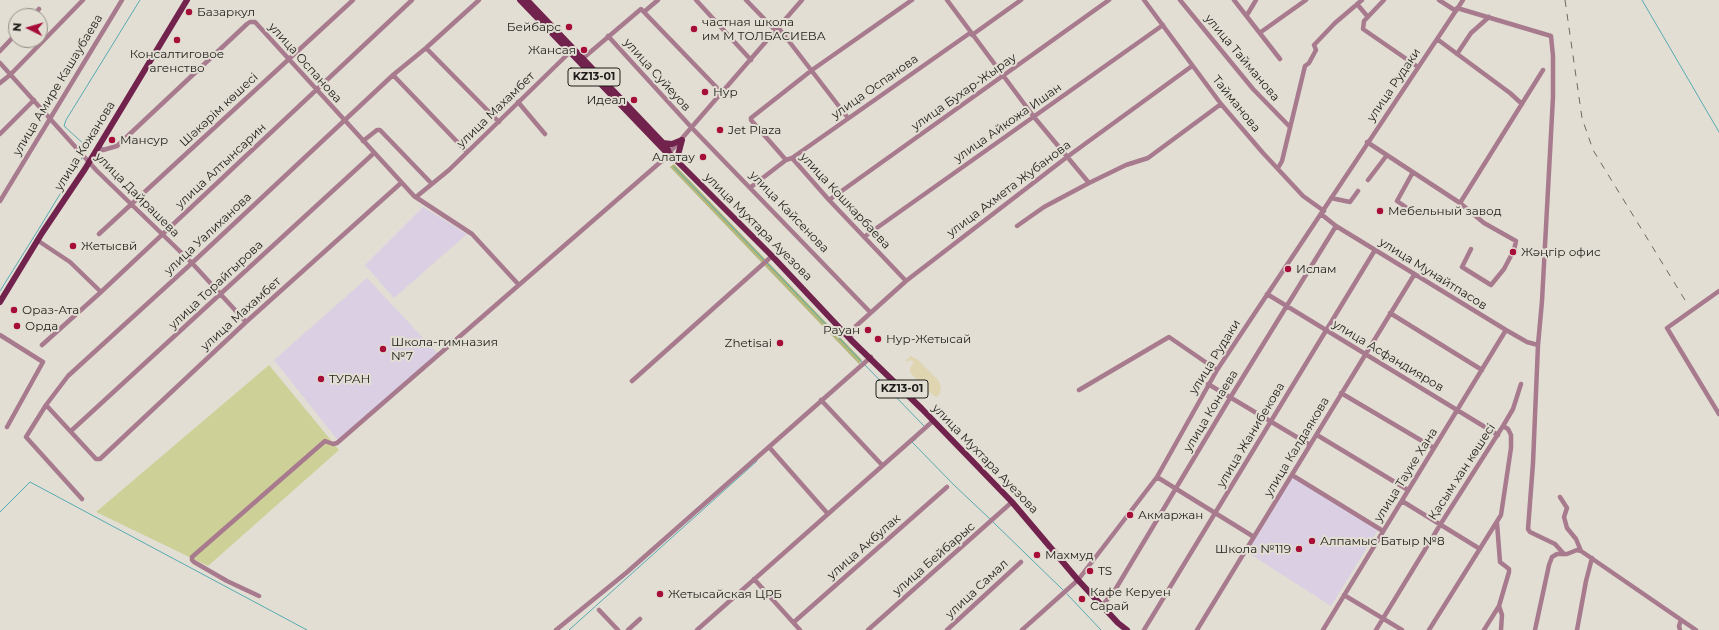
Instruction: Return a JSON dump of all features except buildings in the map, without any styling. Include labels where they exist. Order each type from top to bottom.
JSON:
[{"type":"main road","name":"улица Кожанова","points":[[0,302],[37,240],[98,147],[187,0]]},
{"type":"main road","name":"улица Мухтара Ауезова","points":[[520,0],[663,143],[669,153]]},
{"type":"main road","name":"улица Мухтара Ауезова","points":[[527,0],[571,50]]},
{"type":"main road","name":"улица Мухтара Ауезова","points":[[581,60],[665,151],[669,153],[772,256],[851,340],[871,357],[1012,502],[1078,580],[1127,630]]},
{"type":"main road","points":[[663,143],[672,144],[682,140]]},
{"type":"main road","points":[[680,165],[678,155],[682,140]]},
{"type":"street","points":[[0,83],[10,75],[83,0]]},
{"type":"street","name":"улица Амире Кашаубаева","points":[[0,200],[122,0]]},
{"type":"street","name":"Шәкәрім көшесі","points":[[99,234],[353,0]]},
{"type":"street","name":"улица Алтынсарин","points":[[42,346],[412,0]]},
{"type":"street","name":"улица Уалиханова","points":[[82,499],[26,439],[26,435],[46,405],[75,368],[192,263],[393,75],[426,48],[479,0]]},
{"type":"street","points":[[645,12],[658,0]]},
{"type":"street","points":[[696,0],[750,60]]},
{"type":"street","points":[[746,0],[777,28],[812,70],[848,118]]},
{"type":"street","points":[[259,596],[227,581],[194,562],[192,557],[325,441],[333,444],[337,443],[669,153],[682,140],[802,0]]},
{"type":"street","points":[[812,70],[912,0]]},
{"type":"street","points":[[947,0],[1034,117],[1089,183]]},
{"type":"street","name":"улица Оспанова","points":[[792,158],[1021,0]]},
{"type":"street","name":"улица Бухар-Жырау","points":[[828,200],[1110,0]]},
{"type":"street","name":"Тайманова","points":[[1144,0],[1221,104],[1263,153],[1303,196],[1322,212]]},
{"type":"street","name":"улица Тайманова","points":[[1180,0],[1253,89],[1290,127]]},
{"type":"street","points":[[1234,0],[1261,32],[1280,59]]},
{"type":"street","points":[[1246,15],[1256,0]]},
{"type":"street","points":[[1261,32],[1306,0]]},
{"type":"street","points":[[1278,168],[1282,161],[1305,66],[1309,64],[1316,50],[1314,46],[1335,23],[1362,0]]},
{"type":"street","points":[[1384,0],[1362,24],[1365,31],[1418,67]]},
{"type":"street","points":[[1439,0],[1456,9],[1489,17],[1551,36],[1553,56],[1553,97],[1528,529],[1530,532],[1554,544],[1564,554]]},
{"type":"street","name":"улица Рудаки","points":[[1022,630],[1078,580],[1157,477],[1208,384],[1367,142],[1463,0]]},
{"type":"street","points":[[1357,4],[1368,17]]},
{"type":"street","points":[[581,60],[640,9],[645,12],[722,93]]},
{"type":"street","points":[[1457,54],[1471,33],[1489,17]]},
{"type":"street","name":"улица Оспанова","points":[[98,147],[103,150],[117,146],[250,22],[256,22],[401,183],[414,196],[472,234],[519,285]]},
{"type":"street","name":"улица Айкожа Ишан","points":[[864,237],[1163,25]]},
{"type":"street","name":"улица Суйеуов","points":[[608,36],[692,128]]},
{"type":"street","points":[[1437,39],[1510,93],[1522,104]]},
{"type":"street","points":[[0,51],[8,42]]},
{"type":"street","points":[[426,48],[499,122]]},
{"type":"street","name":"улица Махамбет","points":[[416,197],[499,122],[571,50]]},
{"type":"street","name":"улица Дайрашева","points":[[0,63],[89,161],[131,205],[192,263],[246,322]]},
{"type":"street","name":"улица Ахмета Жубанова","points":[[851,340],[851,334],[856,326],[906,281],[1067,157],[1192,66]]},
{"type":"street","name":"улица Кошкарбаева","points":[[812,70],[751,118],[752,122],[786,160],[792,158],[828,200],[906,281]]},
{"type":"street","points":[[1460,203],[1543,70]]},
{"type":"street","points":[[393,75],[467,152]]},
{"type":"street","points":[[0,134],[34,100]]},
{"type":"street","points":[[518,102],[545,134]]},
{"type":"street","points":[[1017,226],[1044,207],[1089,183],[1126,165],[1148,158],[1221,104]]},
{"type":"street","name":"улица Кайсенова","points":[[692,128],[751,187],[870,312]]},
{"type":"street","points":[[363,141],[377,130],[380,130],[432,184]]},
{"type":"street","points":[[1367,142],[1460,203],[1484,222],[1516,241],[1514,250],[1504,269],[1492,285],[1462,267],[1471,249]]},
{"type":"street","name":"улица Торайгырова","points":[[71,431],[374,153]]},
{"type":"street","points":[[1368,180],[1387,155]]},
{"type":"street","points":[[751,187],[786,160]]},
{"type":"street","points":[[1410,210],[1397,201],[1413,172]]},
{"type":"street","name":"улица Махамбет","points":[[71,431],[96,459],[100,458],[246,322],[401,183]]},
{"type":"street","points":[[1331,198],[1350,202],[1358,191]]},
{"type":"street","name":"улица Мунайтпасов","points":[[1322,212],[1336,226],[1414,275],[1527,342],[1538,345]]},
{"type":"street","name":"улица Конаева","points":[[1102,606],[1115,590],[1230,398],[1336,226]]},
{"type":"street","points":[[37,240],[70,262],[101,292]]},
{"type":"street","name":"улица Жанибекова","points":[[1144,630],[1375,250]]},
{"type":"street","points":[[632,381],[772,256]]},
{"type":"street","name":"улица Калдаякова","points":[[1197,630],[1414,275]]},
{"type":"street","points":[[1719,291],[1667,328],[1719,414]]},
{"type":"street","name":"улица Асфандияров","points":[[1267,294],[1366,353],[1498,435]]},
{"type":"street","points":[[1390,313],[1482,370]]},
{"type":"street","name":"улица Тауке Хана","points":[[1323,630],[1506,330]]},
{"type":"street","points":[[0,335],[43,362],[7,427]]},
{"type":"street","points":[[1079,390],[1169,337],[1172,337],[1217,370]]},
{"type":"street","points":[[556,630],[626,573],[871,357]]},
{"type":"street","points":[[1208,384],[1310,445]]},
{"type":"street","name":"Қасым хан көшесі","points":[[1376,630],[1440,525],[1504,426],[1513,409],[1520,384]]},
{"type":"street","points":[[1341,393],[1434,448]]},
{"type":"street","points":[[822,401],[882,465]]},
{"type":"street","points":[[46,405],[71,431]]},
{"type":"street","points":[[697,630],[933,421]]},
{"type":"street","points":[[1429,630],[1497,523],[1503,510],[1511,448],[1511,434],[1504,426]]},
{"type":"street","points":[[1317,435],[1408,490]]},
{"type":"street","points":[[769,447],[828,514]]},
{"type":"street","points":[[1292,475],[1383,531]]},
{"type":"street","points":[[1157,477],[1254,538]]},
{"type":"street","name":"улица Акбулак","points":[[794,622],[947,487]]},
{"type":"street","points":[[1560,497],[1567,508],[1564,517],[1567,528],[1576,539],[1581,551]]},
{"type":"street","points":[[1402,501],[1480,549]]},
{"type":"street","name":"улица Бейбарыс","points":[[868,630],[1012,502]]},
{"type":"street","points":[[1484,630],[1499,606],[1509,569],[1500,562],[1497,523]]},
{"type":"street","points":[[1535,630],[1549,565],[1554,555],[1567,554],[1577,550],[1592,558],[1696,630]]},
{"type":"street","points":[[1577,630],[1592,558]]},
{"type":"street","name":"улица Самал","points":[[947,630],[1021,562]]},
{"type":"street","points":[[754,579],[800,630]]},
{"type":"street","points":[[1344,595],[1402,630]]},
{"type":"street","points":[[1499,606],[1502,615],[1501,630]]},
{"type":"street","points":[[599,610],[618,630]]},
{"type":"street","points":[[628,630],[640,619]]},
{"type":"street","points":[[1680,630],[1679,626],[1681,620]]},
{"type":"shaded area","points":[[423,207],[467,234],[394,298],[365,265]]},
{"type":"shaded area","points":[[367,278],[440,356],[340,443],[274,360]]},
{"type":"shaded area","name":"Алпамыс Батыр №8","points":[[1293,477],[1378,530],[1331,606],[1247,552]]},
{"type":"green space","points":[[674,164],[862,360],[859,364],[670,167]]},
{"type":"green space","points":[[269,365],[339,450],[208,566],[96,512]]},
{"type":"sand","points":[[911,356],[918,360],[939,381],[941,389],[939,395],[936,397],[925,389],[910,372],[910,368],[914,362],[910,360],[908,362],[906,360]]},
{"type":"waterway","points":[[84,153],[86,146],[64,126],[66,120],[140,0]]},
{"type":"waterway","points":[[1642,0],[1719,132]]},
{"type":"waterway","points":[[40,227],[82,158]]},
{"type":"waterway","points":[[674,167],[765,261]]},
{"type":"waterway","points":[[0,291],[40,227]]},
{"type":"waterway","points":[[767,263],[862,362]]},
{"type":"waterway","points":[[865,365],[924,426]]},
{"type":"waterway","points":[[916,439],[912,442],[991,520]]},
{"type":"waterway","points":[[569,630],[757,461]]},
{"type":"waterway","points":[[0,512],[30,482],[307,630]]},
{"type":"waterway","points":[[993,522],[1063,590]]},
{"type":"waterway","points":[[1067,594],[1101,630]]},
{"type":"railway","points":[[1565,0],[1582,118],[1593,150],[1688,305]]},
{"type":"place","name":"Базаркул","points":[[189,12]]},
{"type":"place","name":"Бейбарс","points":[[569,27]]},
{"type":"place","name":"частная школа им М ТОЛБАСИЕВА","points":[[694,29]]},
{"type":"place","name":"Консалтиговое агенство","points":[[177,40]]},
{"type":"place","name":"Жансая","points":[[584,50]]},
{"type":"place","name":"Нур","points":[[705,92]]},
{"type":"place","name":"Идеал","points":[[634,100]]},
{"type":"place","name":"Jet Plaza","points":[[720,130]]},
{"type":"place","name":"Мансур","points":[[112,140]]},
{"type":"place","name":"Алатау","points":[[703,157]]},
{"type":"place","name":"Мебельный завод","points":[[1380,211]]},
{"type":"place","name":"Жетысвй","points":[[73,246]]},
{"type":"place","name":"Жәңгір офис","points":[[1513,252]]},
{"type":"place","name":"Ислам","points":[[1288,269]]},
{"type":"place","name":"Ораз-Ата","points":[[14,310]]},
{"type":"place","name":"Орда","points":[[17,326]]},
{"type":"place","name":"Рауан","points":[[868,330]]},
{"type":"place","name":"Нур-Жетысай","points":[[878,339]]},
{"type":"place","name":"Zhetisai","points":[[780,343]]},
{"type":"place","name":"Школа-гимназия №7","points":[[383,349]]},
{"type":"place","name":"ТУРАН","points":[[321,379]]},
{"type":"place","name":"Акмаржан","points":[[1130,515]]},
{"type":"place","name":"Алпамыс Батыр №8","points":[[1312,541]]},
{"type":"place","name":"Школа №119","points":[[1299,549]]},
{"type":"place","name":"Махмуд","points":[[1037,555]]},
{"type":"place","name":"TS","points":[[1090,571]]},
{"type":"place","name":"Жетысайская ЦРБ","points":[[660,594]]},
{"type":"place","name":"Кафе Керуен Сарай","points":[[1082,599]]}]
